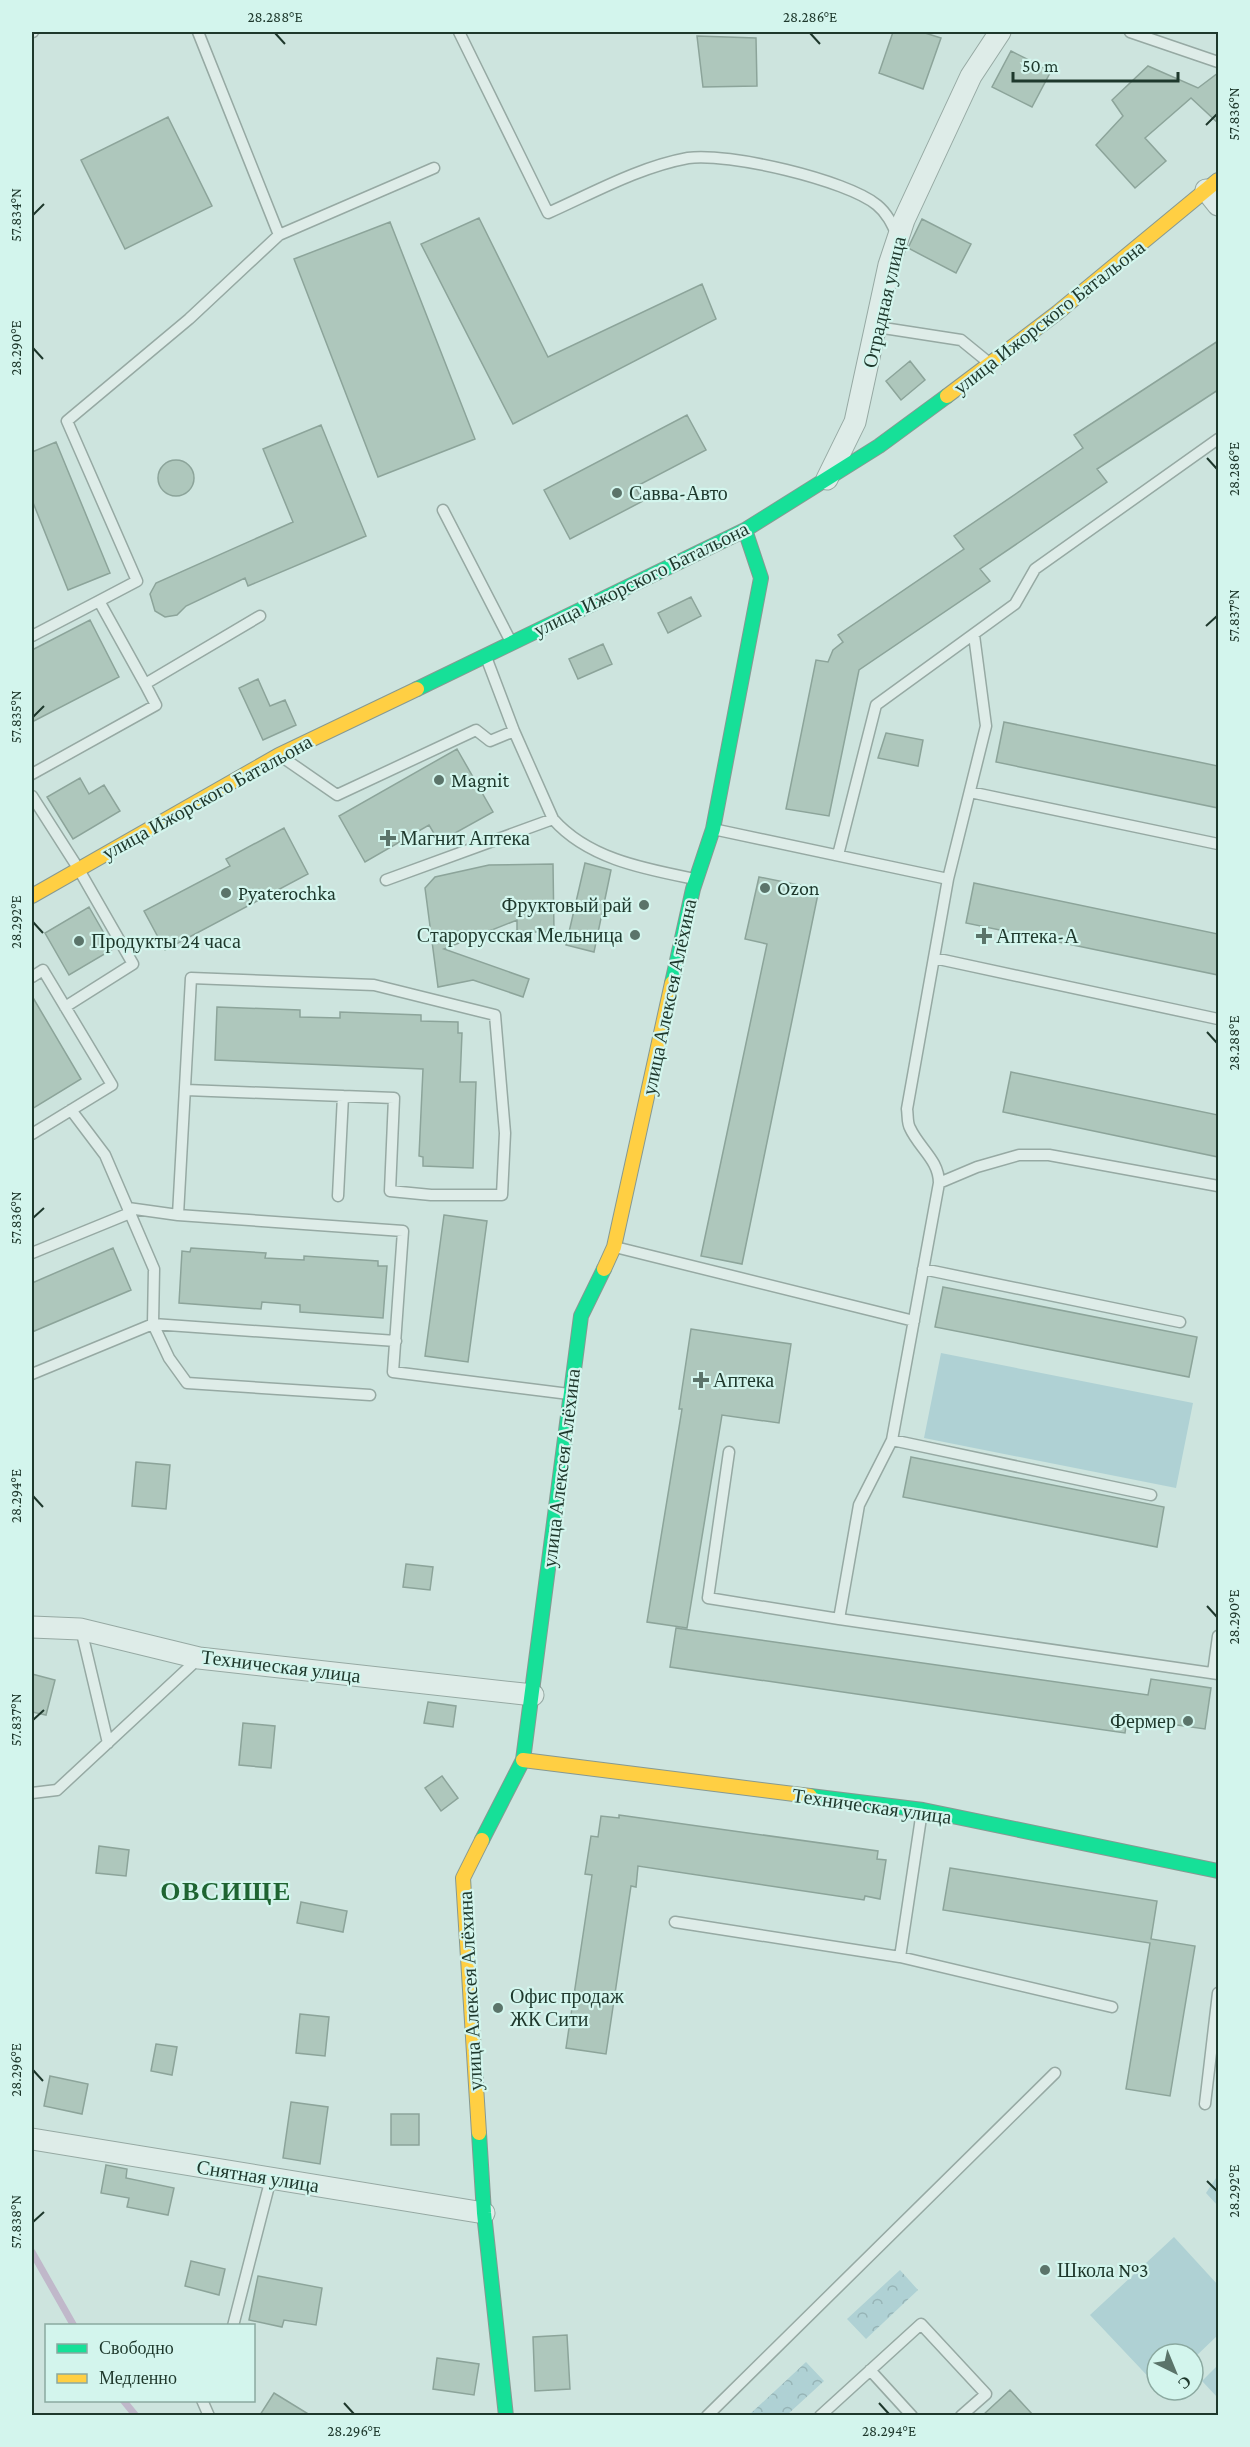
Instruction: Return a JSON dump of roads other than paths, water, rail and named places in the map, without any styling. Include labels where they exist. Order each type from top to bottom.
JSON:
[{"type":"street","name":"Отрадная улица","points":[[827,479],[855,422],[889,266],[904,220],[971,76],[1000,32]]},
{"type":"street","name":"улица Ижорского Батальона","points":[[32,896],[279,755],[745,530],[879,447],[990,365],[1214,192]]},
{"type":"street","name":"улица Алексея Алёхина","points":[[506,2415],[484,2213],[463,1878],[523,1760],[581,1316],[614,1247],[696,879],[713,829],[761,578],[745,530]]},
{"type":"street","name":"Техническая улица","points":[[32,1627],[80,1629],[199,1658],[533,1695]]},
{"type":"street","name":"Техническая улица","points":[[523,1760],[922,1810],[1218,1871]]},
{"type":"street","name":"Снятная улица","points":[[32,2139],[484,2213]]},
{"type":"lane","points":[[198,32],[279,235]]},
{"type":"lane","points":[[459,32],[548,213],[652,167],[690,158],[726,157],[801,176],[857,194],[883,211],[889,218],[898,238]]},
{"type":"lane","points":[[1130,32],[1218,62]]},
{"type":"lane","points":[[32,636],[137,581],[68,422],[189,319],[279,235],[434,168]]},
{"type":"lane","points":[[877,327],[961,340],[990,365]]},
{"type":"lane","points":[[838,855],[876,705],[1015,604],[1035,569],[1218,439]]},
{"type":"lane","points":[[442,510],[511,642]]},
{"type":"lane","points":[[32,774],[156,705],[99,601]]},
{"type":"lane","points":[[145,684],[260,616]]},
{"type":"lane","points":[[839,1619],[860,1505],[892,1440],[939,1183],[939,1173],[934,1163],[909,1127],[907,1109],[948,879],[987,726],[974,635]]},
{"type":"lane","points":[[485,654],[514,731],[553,819],[562,829],[591,849],[637,867],[696,879]]},
{"type":"lane","points":[[279,755],[337,795],[476,730],[490,741],[514,731]]},
{"type":"lane","points":[[970,792],[1218,844]]},
{"type":"lane","points":[[32,796],[78,868],[133,964],[65,1006]]},
{"type":"lane","points":[[386,880],[553,819]]},
{"type":"lane","points":[[713,829],[948,879]]},
{"type":"lane","points":[[934,958],[1218,1019]]},
{"type":"lane","points":[[32,977],[43,970],[112,1085],[32,1134]]},
{"type":"lane","points":[[178,1215],[191,978],[374,985],[495,1015],[505,1133],[502,1195],[430,1195],[390,1191],[394,1098],[186,1090]]},
{"type":"lane","points":[[338,1196],[343,1096]]},
{"type":"lane","points":[[71,1110],[105,1155],[129,1210],[154,1269],[153,1324],[169,1358],[187,1383],[369,1395]]},
{"type":"lane","points":[[939,1183],[977,1167],[1019,1155],[1049,1155],[1218,1186]]},
{"type":"lane","points":[[32,1253],[129,1210],[403,1231],[393,1372],[569,1394]]},
{"type":"lane","points":[[614,1247],[914,1321]]},
{"type":"lane","points":[[924,1269],[1180,1322]]},
{"type":"lane","points":[[32,1374],[153,1324],[396,1341]]},
{"type":"lane","points":[[892,1440],[1151,1495]]},
{"type":"lane","points":[[729,1452],[708,1598],[1216,1674],[1218,1636]]},
{"type":"lane","points":[[80,1629],[108,1743]]},
{"type":"lane","points":[[32,1793],[57,1790],[199,1658]]},
{"type":"lane","points":[[900,1957],[922,1810]]},
{"type":"lane","points":[[675,1923],[900,1957],[1112,2007]]},
{"type":"lane","points":[[1204,2104],[1218,1993]]},
{"type":"lane","points":[[707,2415],[1055,2073]]},
{"type":"lane","points":[[233,2324],[271,2178]]},
{"type":"lane","points":[[820,2415],[921,2324],[986,2394],[961,2415]]},
{"type":"lane","points":[[870,2370],[912,2415]]},
{"type":"waterway","points":[[32,2252],[73,2324]]},
{"type":"waterway","points":[[125,2402],[136,2416]]},
{"type":"place","name":"Савва-Авто","points":[[617,493]]},
{"type":"place","name":"Magnit","points":[[439,780]]},
{"type":"place","name":"Магнит Аптека","points":[[388,838]]},
{"type":"place","name":"Ozon","points":[[765,888]]},
{"type":"place","name":"Pyaterochka","points":[[226,893]]},
{"type":"place","name":"Фруктовый рай","points":[[644,905]]},
{"type":"place","name":"Старорусская Мельница","points":[[635,935]]},
{"type":"place","name":"Аптека-А","points":[[984,936]]},
{"type":"place","name":"Продукты 24 часа","points":[[79,941]]},
{"type":"place","name":"Аптека","points":[[701,1380]]},
{"type":"place","name":"Фермер","points":[[1188,1721]]},
{"type":"place","name":"Офис продаж ЖК Сити","points":[[498,2008]]},
{"type":"place","name":"Школа №3","points":[[1045,2270]]},
{"type":"district","name":"ОВСИЩЕ","points":[[226,1891]]}]
